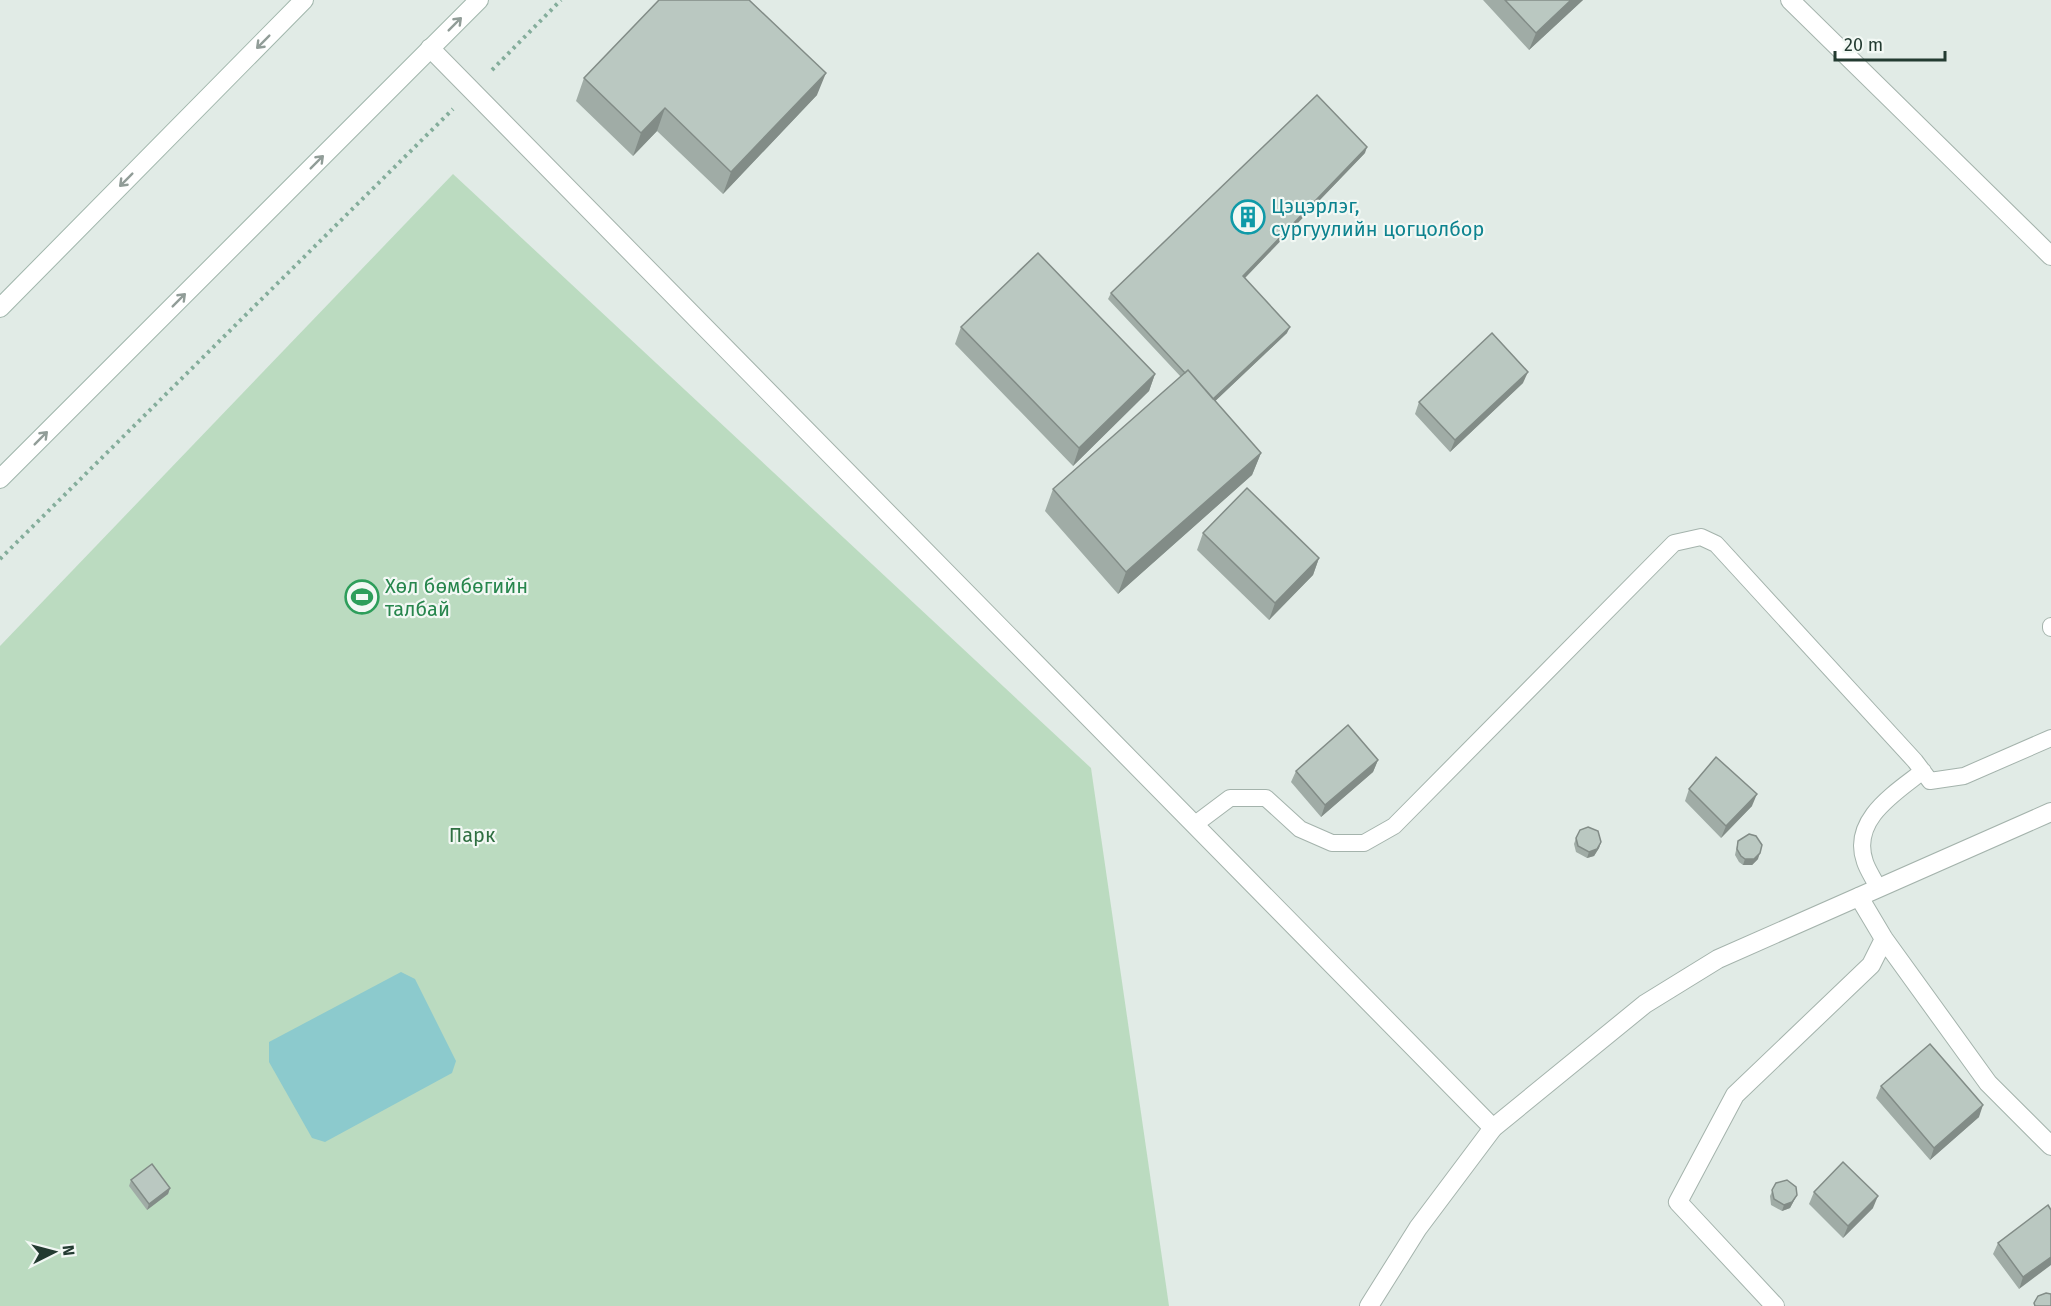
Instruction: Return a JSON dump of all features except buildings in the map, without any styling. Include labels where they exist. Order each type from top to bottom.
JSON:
[{"type":"street","points":[[0,308],[304,0]]},
{"type":"street","points":[[0,479],[479,0]]},
{"type":"street","points":[[1790,0],[2051,256]]},
{"type":"street","points":[[430,48],[1493,1128]]},
{"type":"street","points":[[1369,1306],[1418,1228],[1493,1128],[1645,1004],[1718,959],[2051,812]]},
{"type":"street","points":[[1859,897],[1884,939],[1988,1083],[2051,1146]]},
{"type":"street","points":[[1775,1306],[1678,1202],[1735,1095],[1870,965],[1884,939]]},
{"type":"lane","points":[[1194,825],[1230,798],[1266,798],[1300,829],[1332,843],[1364,843],[1394,826],[1674,543],[1701,537],[1716,544],[1930,780],[1964,776],[2051,738]]},
{"type":"lane","points":[[1878,888],[1865,862],[1862,840],[1873,813],[1888,797],[1923,771]]},
{"type":"path","points":[[0,559],[561,0]]},
{"type":"green space","name":"Парк","points":[[453,174],[1091,768],[1169,1306],[0,1306],[0,646]]},
{"type":"water","points":[[401,972],[415,979],[456,1061],[452,1073],[325,1142],[312,1138],[269,1062],[269,1042]]},
{"type":"place","name":"Цэцэрлэг, сургуулийн цогцолбор","points":[[1248,217]]},
{"type":"place","name":"Хөл бөмбөгийн талбай","points":[[362,597]]}]
